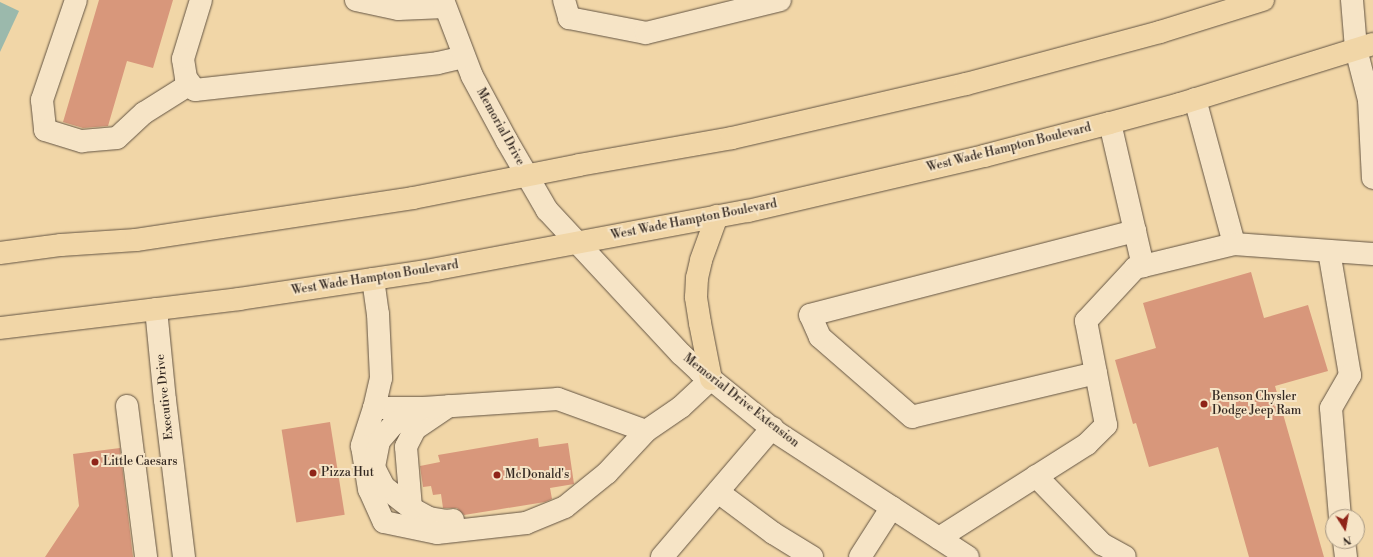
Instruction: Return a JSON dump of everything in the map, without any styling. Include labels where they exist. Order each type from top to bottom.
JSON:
[{"type":"main road","points":[[0,253],[61,245],[136,240],[413,198],[527,175],[732,138],[966,84],[1160,32],[1263,0]]},
{"type":"main road","name":"West Wade Hampton Boulevard","points":[[0,328],[239,299],[426,271],[717,216],[984,156],[1195,99],[1364,47]]},
{"type":"main road","points":[[711,379],[696,297],[697,278],[701,260],[717,216]]},
{"type":"street","points":[[76,0],[42,100],[45,130],[82,141],[117,138],[144,113],[190,84]]},
{"type":"street","points":[[200,0],[183,59],[186,78],[195,90],[438,63],[463,57]]},
{"type":"street","points":[[356,0],[398,9],[444,3]]},
{"type":"street","points":[[564,0],[569,18],[646,33],[780,0]]},
{"type":"street","name":"Memorial Drive","points":[[444,3],[463,57],[506,141],[547,210],[577,242]]},
{"type":"street","points":[[1352,6],[1364,47],[1369,100],[1373,178]]},
{"type":"street","points":[[1195,99],[1234,244]]},
{"type":"street","points":[[1110,123],[1143,266]]},
{"type":"street","points":[[1096,372],[912,417],[820,337],[810,315],[1135,231]]},
{"type":"street","name":"Memorial Drive Extension","points":[[577,242],[681,354],[700,372],[711,379],[772,428],[968,557]]},
{"type":"street","points":[[939,538],[1087,444],[1106,425],[1086,321],[1135,268],[1234,244],[1373,254]]},
{"type":"street","points":[[1329,251],[1350,375],[1332,408],[1339,509]]},
{"type":"street","points":[[373,279],[378,314],[381,378],[374,408],[362,446],[368,489],[384,522],[437,533],[526,523],[565,507],[607,473],[646,431],[680,407],[711,379]]},
{"type":"street","name":"Executive Drive","points":[[156,308],[165,400],[184,557]]},
{"type":"street","points":[[374,408],[423,408],[558,399],[646,431]]},
{"type":"street","points":[[127,406],[146,557]]},
{"type":"street","points":[[411,508],[406,446],[415,429],[450,406]]},
{"type":"street","points":[[423,408],[394,424],[379,442],[374,467],[384,487],[411,508],[429,518],[446,521],[544,504],[565,507]]},
{"type":"street","points":[[662,557],[772,428]]},
{"type":"street","points":[[1036,476],[1102,544],[1125,557]]},
{"type":"street","points":[[718,492],[773,533],[812,557]]},
{"type":"street","points":[[860,557],[892,508]]},
{"type":"shaded area","points":[[0,2],[19,11],[0,52]]},
{"type":"building","points":[[99,0],[173,0],[153,68],[127,61],[108,126],[83,128],[63,122]]},
{"type":"building","name":"Benson Chysler Dodge Jeep Ram","points":[[1251,272],[1264,318],[1308,305],[1328,371],[1275,386],[1324,557],[1249,557],[1218,447],[1149,467],[1136,423],[1133,424],[1115,360],[1156,348],[1143,303]]},
{"type":"building","name":"Pizza Hut","points":[[330,422],[345,515],[296,523],[282,430]]},
{"type":"building","name":"McDonald's","points":[[538,438],[539,447],[568,443],[574,484],[550,488],[552,499],[545,502],[464,515],[457,508],[443,508],[441,494],[433,495],[431,486],[423,487],[420,466],[440,462],[438,455]]},
{"type":"building","points":[[120,448],[133,557],[45,557],[79,506],[73,454]]},
{"type":"place","name":"Benson Chysler Dodge Jeep Ram","points":[[1204,404]]},
{"type":"place","name":"Little Caesars","points":[[95,462]]},
{"type":"place","name":"Pizza Hut","points":[[313,473]]},
{"type":"place","name":"McDonald's","points":[[497,475]]}]
